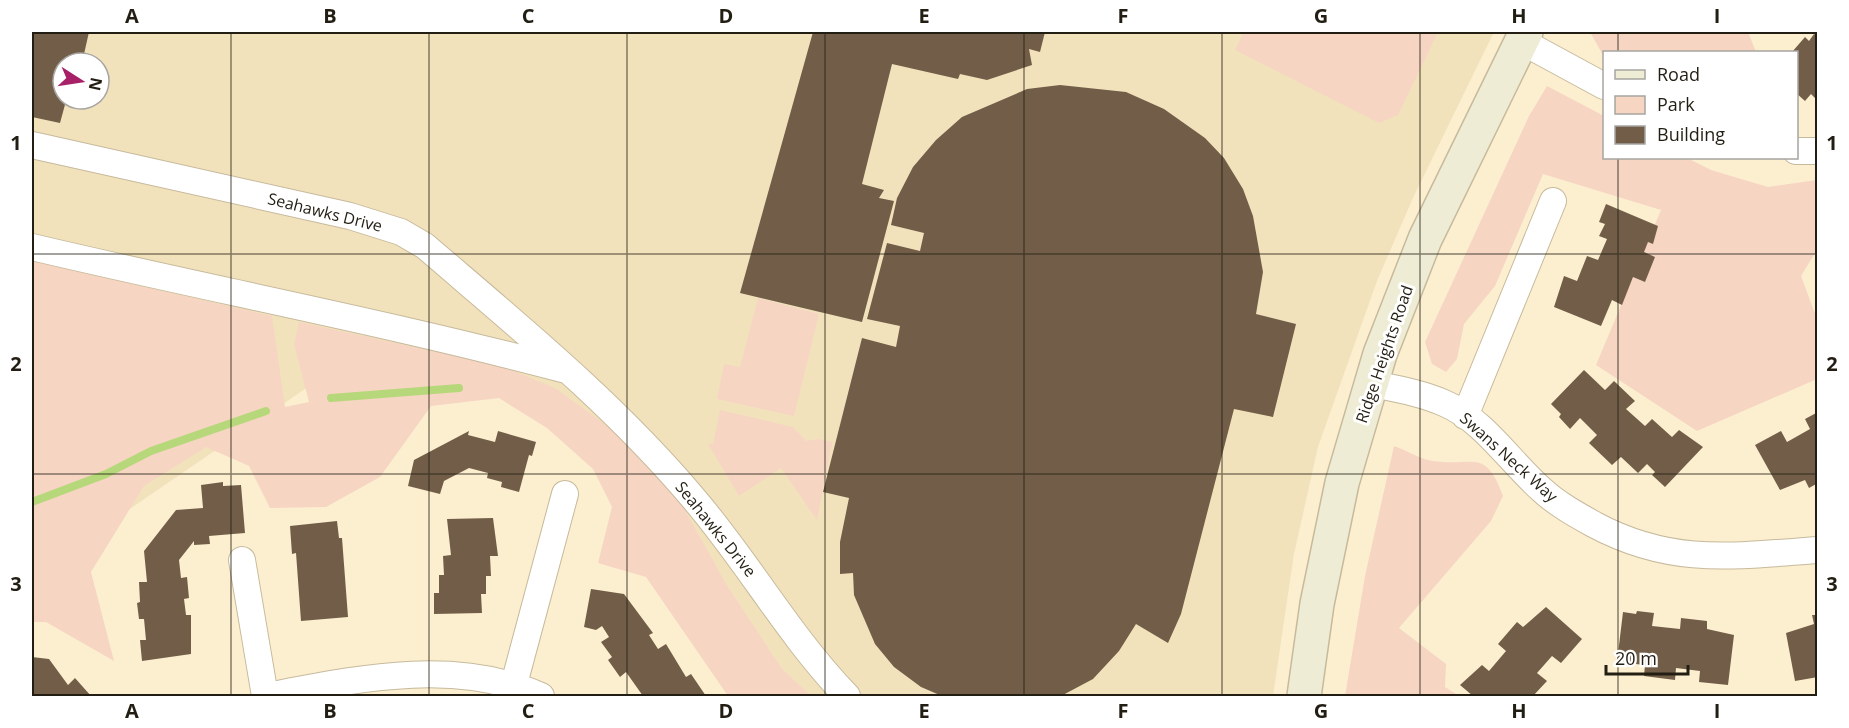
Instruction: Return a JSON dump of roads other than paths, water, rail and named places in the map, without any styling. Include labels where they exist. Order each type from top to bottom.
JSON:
[{"type":"street","points":[[1524,36],[1603,85]]},
{"type":"street","name":"Ridge Heights Road","points":[[1304,696],[1317,604],[1342,483],[1387,336],[1425,238],[1524,36]]},
{"type":"street","name":"Seahawks Drive","points":[[32,145],[350,216],[401,232],[425,246],[573,372],[695,500],[758,582],[794,635],[847,696]]},
{"type":"street","points":[[1798,151],[1818,151]]},
{"type":"street","points":[[1465,416],[1553,201]]},
{"type":"street","points":[[32,247],[472,345],[573,372]]},
{"type":"street","name":"Swans Neck Way","points":[[1373,384],[1445,403],[1465,416],[1502,449],[1542,491],[1576,515],[1618,537],[1658,551],[1716,556],[1818,550]]},
{"type":"street","points":[[514,684],[565,494]]},
{"type":"street","points":[[242,560],[266,696],[370,676],[453,675],[514,684],[541,696]]},
{"type":"waterway","points":[[331,398],[459,388]]},
{"type":"waterway","points":[[32,502],[106,474],[151,451],[266,411]]}]
